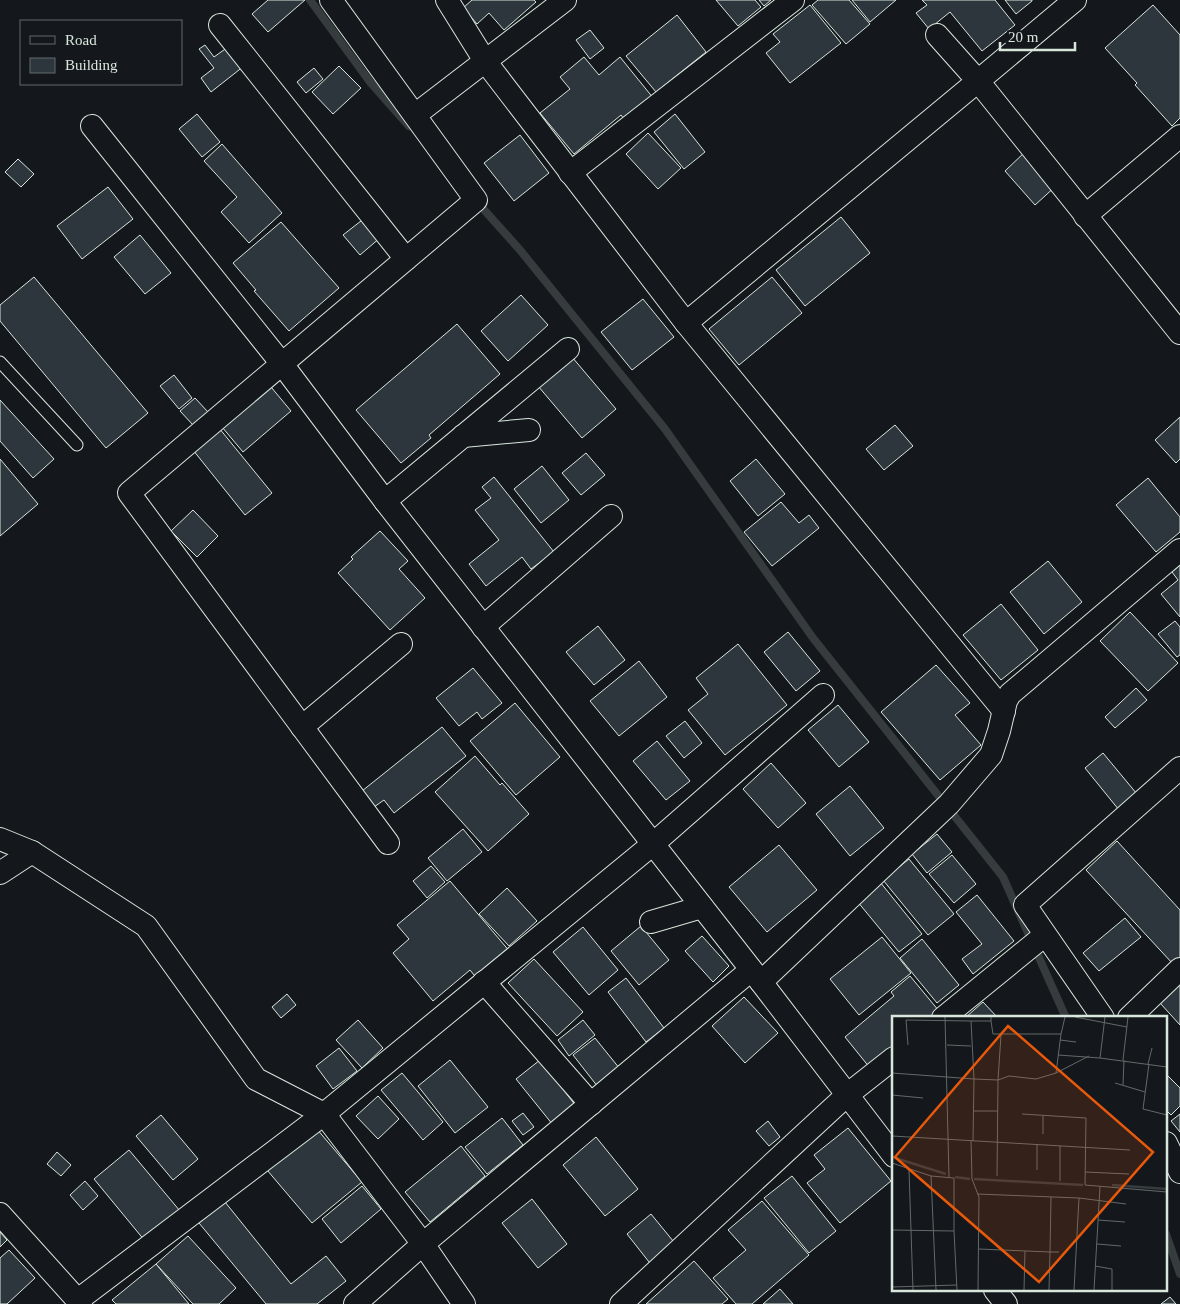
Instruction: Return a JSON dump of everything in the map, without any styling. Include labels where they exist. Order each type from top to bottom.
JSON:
[{"type":"street","points":[[331,0],[414,115],[472,204],[129,493],[388,843]]},
{"type":"street","points":[[448,0],[486,61],[686,323],[1004,711]]},
{"type":"street","points":[[414,115],[565,0]]},
{"type":"street","points":[[570,172],[793,0]]},
{"type":"street","points":[[686,323],[1075,0]]},
{"type":"street","points":[[220,25],[406,259]]},
{"type":"street","points":[[937,35],[978,82],[1180,333]]},
{"type":"street","points":[[92,126],[282,364],[385,501],[892,1153]]},
{"type":"street","points":[[1086,216],[1180,136]]},
{"type":"street","points":[[385,501],[568,349]]},
{"type":"street","points":[[463,436],[529,430]]},
{"type":"street","points":[[483,627],[611,516]]},
{"type":"street","points":[[355,1304],[423,1244],[591,1104],[756,976],[944,810],[991,755],[1010,694],[1180,550]]},
{"type":"street","points":[[302,727],[401,644]]},
{"type":"street","points":[[0,1214],[79,1302],[324,1114],[653,844],[823,695]]},
{"type":"street","points":[[1102,1016],[1044,936],[1025,905],[1180,768]]},
{"type":"street","points":[[0,839],[32,852],[146,926],[256,1079],[324,1114],[423,1244],[464,1304]]},
{"type":"street","points":[[0,873],[32,852]]},
{"type":"street","points":[[651,922],[702,907]]},
{"type":"street","points":[[945,1016],[1044,936]]},
{"type":"street","points":[[1130,1016],[1180,969]]},
{"type":"street","points":[[484,982],[591,1104]]},
{"type":"street","points":[[621,1304],[847,1095],[892,1060]]},
{"type":"street","points":[[1168,1147],[1180,1172]]},
{"type":"street","points":[[997,1292],[1006,1304]]},
{"type":"lane","points":[[0,362],[77,445]]},
{"type":"building","points":[[268,0],[305,0],[268,32],[252,14]]},
{"type":"building","points":[[472,0],[534,0],[536,2],[504,30],[489,13],[477,24],[463,8]]},
{"type":"building","points":[[716,0],[755,0],[761,7],[738,26]]},
{"type":"building","points":[[759,0],[771,0],[764,6]]},
{"type":"building","points":[[818,0],[849,0],[870,24],[846,44],[812,5]]},
{"type":"building","points":[[852,0],[896,0],[870,22]]},
{"type":"building","points":[[922,0],[995,0],[1015,25],[982,51],[950,12],[929,29],[916,13],[927,5]]},
{"type":"building","points":[[1005,0],[1032,0],[1032,1],[1016,14]]},
{"type":"building","points":[[810,5],[841,43],[790,83],[766,53],[780,42],[773,34]]},
{"type":"building","points":[[1153,5],[1180,35],[1180,118],[1172,126],[1105,48]]},
{"type":"building","points":[[677,15],[706,52],[656,92],[626,56]]},
{"type":"building","points":[[590,30],[604,48],[590,59],[576,40]]},
{"type":"building","points":[[205,45],[214,57],[228,47],[244,66],[211,92],[201,78],[214,68],[199,49]]},
{"type":"building","points":[[584,57],[599,75],[620,57],[654,99],[626,122],[621,115],[574,154],[540,113],[570,89],[560,77]]},
{"type":"building","points":[[339,66],[361,88],[333,114],[312,92]]},
{"type":"building","points":[[314,68],[323,79],[306,93],[297,82]]},
{"type":"building","points":[[197,114],[220,142],[202,157],[179,129]]},
{"type":"building","points":[[675,114],[705,152],[684,169],[654,132]]},
{"type":"building","points":[[648,133],[681,168],[658,189],[626,154]]},
{"type":"building","points":[[520,135],[549,173],[514,201],[484,163]]},
{"type":"building","points":[[222,144],[282,213],[249,243],[221,212],[237,197],[204,161]]},
{"type":"building","points":[[1026,151],[1057,185],[1035,205],[1005,171]]},
{"type":"building","points":[[18,159],[34,174],[21,187],[5,172]]},
{"type":"building","points":[[108,187],[133,219],[82,259],[57,226]]},
{"type":"building","points":[[366,217],[381,237],[360,255],[343,235]]},
{"type":"building","points":[[841,217],[870,253],[805,306],[776,270]]},
{"type":"building","points":[[281,222],[339,288],[289,331],[254,291],[256,290],[233,263]]},
{"type":"building","points":[[140,235],[171,273],[145,294],[114,257]]},
{"type":"building","points":[[34,277],[148,413],[106,448],[0,321],[0,305]]},
{"type":"building","points":[[772,277],[802,313],[739,365],[709,329]]},
{"type":"building","points":[[521,295],[548,325],[508,361],[481,331]]},
{"type":"building","points":[[643,299],[674,337],[632,370],[601,332]]},
{"type":"building","points":[[457,324],[500,374],[429,435],[431,438],[401,463],[356,410]]},
{"type":"building","points":[[572,357],[616,409],[582,438],[538,386]]},
{"type":"building","points":[[174,375],[192,398],[179,409],[160,386]]},
{"type":"building","points":[[271,387],[291,411],[243,452],[222,427]]},
{"type":"building","points":[[195,398],[208,412],[193,425],[180,411]]},
{"type":"building","points":[[0,400],[54,459],[33,478],[0,441]]},
{"type":"building","points":[[1180,417],[1180,459],[1176,463],[1155,440]]},
{"type":"building","points":[[895,425],[913,446],[884,470],[866,449]]},
{"type":"building","points":[[219,428],[272,493],[245,515],[193,450]]},
{"type":"building","points":[[586,453],[605,475],[581,495],[562,473]]},
{"type":"building","points":[[0,459],[38,504],[0,536]]},
{"type":"building","points":[[756,459],[785,494],[758,516],[730,481]]},
{"type":"building","points":[[542,466],[569,500],[541,523],[514,489]]},
{"type":"building","points":[[494,477],[554,552],[531,569],[522,557],[486,586],[469,564],[499,540],[475,510],[491,498],[482,487]]},
{"type":"building","points":[[1148,478],[1180,517],[1180,532],[1156,552],[1116,505]]},
{"type":"building","points":[[781,502],[799,523],[809,515],[819,528],[772,566],[744,532]]},
{"type":"building","points":[[193,510],[218,536],[197,557],[171,531]]},
{"type":"building","points":[[380,531],[408,561],[399,569],[425,598],[390,630],[338,573],[353,559],[351,557]]},
{"type":"building","points":[[1048,561],[1082,602],[1044,634],[1010,592]]},
{"type":"building","points":[[1180,565],[1180,617],[1161,594],[1178,580],[1172,572]]},
{"type":"building","points":[[1001,604],[1038,650],[1001,680],[963,635]]},
{"type":"building","points":[[1130,612],[1178,663],[1148,691],[1100,641]]},
{"type":"building","points":[[1175,621],[1180,627],[1180,655],[1177,657],[1158,634]]},
{"type":"building","points":[[598,626],[625,660],[594,685],[566,652]]},
{"type":"building","points":[[788,632],[820,671],[796,691],[764,652]]},
{"type":"building","points":[[738,644],[787,705],[725,755],[688,710],[708,694],[696,678]]},
{"type":"building","points":[[639,661],[667,697],[619,736],[590,701]]},
{"type":"building","points":[[936,665],[970,703],[955,715],[981,745],[940,780],[881,712]]},
{"type":"building","points":[[473,668],[502,703],[482,719],[477,712],[459,726],[436,698]]},
{"type":"building","points":[[1136,688],[1147,700],[1115,728],[1105,717]]},
{"type":"building","points":[[515,703],[560,757],[516,795],[470,741]]},
{"type":"building","points":[[838,705],[869,742],[839,767],[808,730]]},
{"type":"building","points":[[685,721],[702,743],[684,758],[666,736]]},
{"type":"building","points":[[442,727],[466,756],[394,813],[384,800],[374,807],[362,791]]},
{"type":"building","points":[[657,741],[690,781],[666,800],[633,761]]},
{"type":"building","points":[[1103,753],[1137,794],[1119,810],[1085,768]]},
{"type":"building","points":[[475,756],[529,814],[488,851],[435,792]]},
{"type":"building","points":[[771,763],[806,803],[778,828],[743,789]]},
{"type":"building","points":[[850,786],[884,828],[850,856],[816,814]]},
{"type":"building","points":[[463,829],[482,852],[447,881],[428,858]]},
{"type":"building","points":[[937,834],[952,852],[927,873],[912,854]]},
{"type":"building","points":[[1117,841],[1180,910],[1180,958],[1173,964],[1086,870]]},
{"type":"building","points":[[779,845],[817,890],[767,932],[729,887]]},
{"type":"building","points":[[952,855],[976,884],[954,903],[929,874]]},
{"type":"building","points":[[909,859],[954,914],[928,935],[883,880]]},
{"type":"building","points":[[431,866],[445,882],[427,898],[413,881]]},
{"type":"building","points":[[450,881],[511,953],[478,980],[470,970],[433,1001],[393,953],[409,939],[397,925]]},
{"type":"building","points":[[880,882],[922,934],[899,952],[857,901]]},
{"type":"building","points":[[507,888],[537,921],[509,946],[479,914]]},
{"type":"building","points":[[977,895],[1014,941],[973,974],[962,959],[982,944],[956,912]]},
{"type":"building","points":[[1125,918],[1141,937],[1099,971],[1083,953]]},
{"type":"building","points":[[641,926],[669,960],[639,985],[611,951]]},
{"type":"building","points":[[583,927],[618,970],[589,995],[553,952]]},
{"type":"building","points":[[702,936],[729,966],[713,982],[685,951]]},
{"type":"building","points":[[882,937],[911,973],[859,1015],[830,979]]},
{"type":"building","points":[[922,939],[959,985],[937,1003],[900,958]]},
{"type":"building","points":[[534,959],[583,1012],[557,1036],[508,983]]},
{"type":"building","points":[[910,976],[939,1011],[933,1016],[892,1016],[892,1050],[870,1068],[845,1037],[894,996],[891,992]]},
{"type":"building","points":[[626,978],[664,1028],[646,1042],[608,992]]},
{"type":"building","points":[[1180,984],[1180,1025],[1160,1003]]},
{"type":"building","points":[[287,994],[296,1005],[281,1018],[272,1007]]},
{"type":"building","points":[[744,997],[778,1033],[745,1063],[712,1026]]},
{"type":"building","points":[[983,1002],[996,1016],[967,1016]]},
{"type":"building","points":[[358,1020],[383,1048],[362,1068],[336,1040]]},
{"type":"building","points":[[583,1020],[595,1035],[569,1056],[558,1040]]},
{"type":"building","points":[[595,1038],[620,1069],[598,1087],[573,1055]]},
{"type":"building","points":[[339,1048],[357,1071],[333,1089],[316,1066]]},
{"type":"building","points":[[450,1060],[488,1107],[455,1133],[418,1086]]},
{"type":"building","points":[[540,1060],[576,1106],[553,1125],[516,1079]]},
{"type":"building","points":[[402,1073],[443,1122],[423,1140],[381,1090]]},
{"type":"building","points":[[1168,1076],[1180,1088],[1180,1106],[1171,1115],[1168,1112]]},
{"type":"building","points":[[378,1096],[399,1119],[378,1139],[356,1116]]},
{"type":"building","points":[[523,1113],[534,1127],[523,1135],[512,1121]]},
{"type":"building","points":[[1180,1114],[1180,1132],[1171,1121]]},
{"type":"building","points":[[161,1115],[198,1159],[173,1180],[136,1136]]},
{"type":"building","points":[[502,1118],[523,1145],[487,1174],[465,1147]]},
{"type":"building","points":[[768,1121],[780,1137],[769,1146],[756,1131]]},
{"type":"building","points":[[316,1128],[362,1182],[312,1223],[267,1170]]},
{"type":"building","points":[[848,1128],[891,1181],[840,1223],[807,1183],[825,1169],[814,1155]]},
{"type":"building","points":[[596,1137],[638,1189],[605,1216],[563,1165]]},
{"type":"building","points":[[461,1146],[485,1176],[430,1222],[405,1192]]},
{"type":"building","points":[[129,1150],[180,1211],[145,1241],[94,1179]]},
{"type":"building","points":[[57,1152],[71,1165],[61,1176],[47,1164]]},
{"type":"building","points":[[792,1176],[836,1231],[809,1253],[764,1198]]},
{"type":"building","points":[[85,1181],[98,1196],[83,1210],[70,1195]]},
{"type":"building","points":[[362,1186],[381,1209],[341,1243],[322,1219]]},
{"type":"building","points":[[532,1199],[567,1244],[538,1268],[502,1223]]},
{"type":"building","points":[[762,1201],[809,1255],[752,1304],[736,1304],[713,1278],[746,1250],[728,1230]]},
{"type":"building","points":[[225,1202],[291,1284],[326,1256],[346,1281],[317,1304],[266,1304],[199,1223]]},
{"type":"building","points":[[651,1214],[678,1247],[653,1267],[627,1234]]},
{"type":"building","points":[[0,1232],[7,1240],[0,1247]]},
{"type":"building","points":[[188,1236],[236,1288],[219,1304],[193,1304],[156,1264]]},
{"type":"building","points":[[9,1250],[35,1278],[7,1304],[0,1304],[0,1258]]},
{"type":"building","points":[[694,1261],[728,1299],[722,1304],[646,1304]]},
{"type":"building","points":[[156,1264],[189,1304],[116,1304],[112,1300]]},
{"type":"building","points":[[780,1289],[793,1304],[763,1304]]},
{"type":"building","points":[[1170,1297],[1176,1304],[1161,1304]]},
{"type":"waterway","points":[[310,0],[370,82],[409,126]]},
{"type":"waterway","points":[[477,202],[520,250],[665,429],[813,638],[1003,877],[1065,1016]]},
{"type":"waterway","points":[[1168,1240],[1180,1274]]}]
